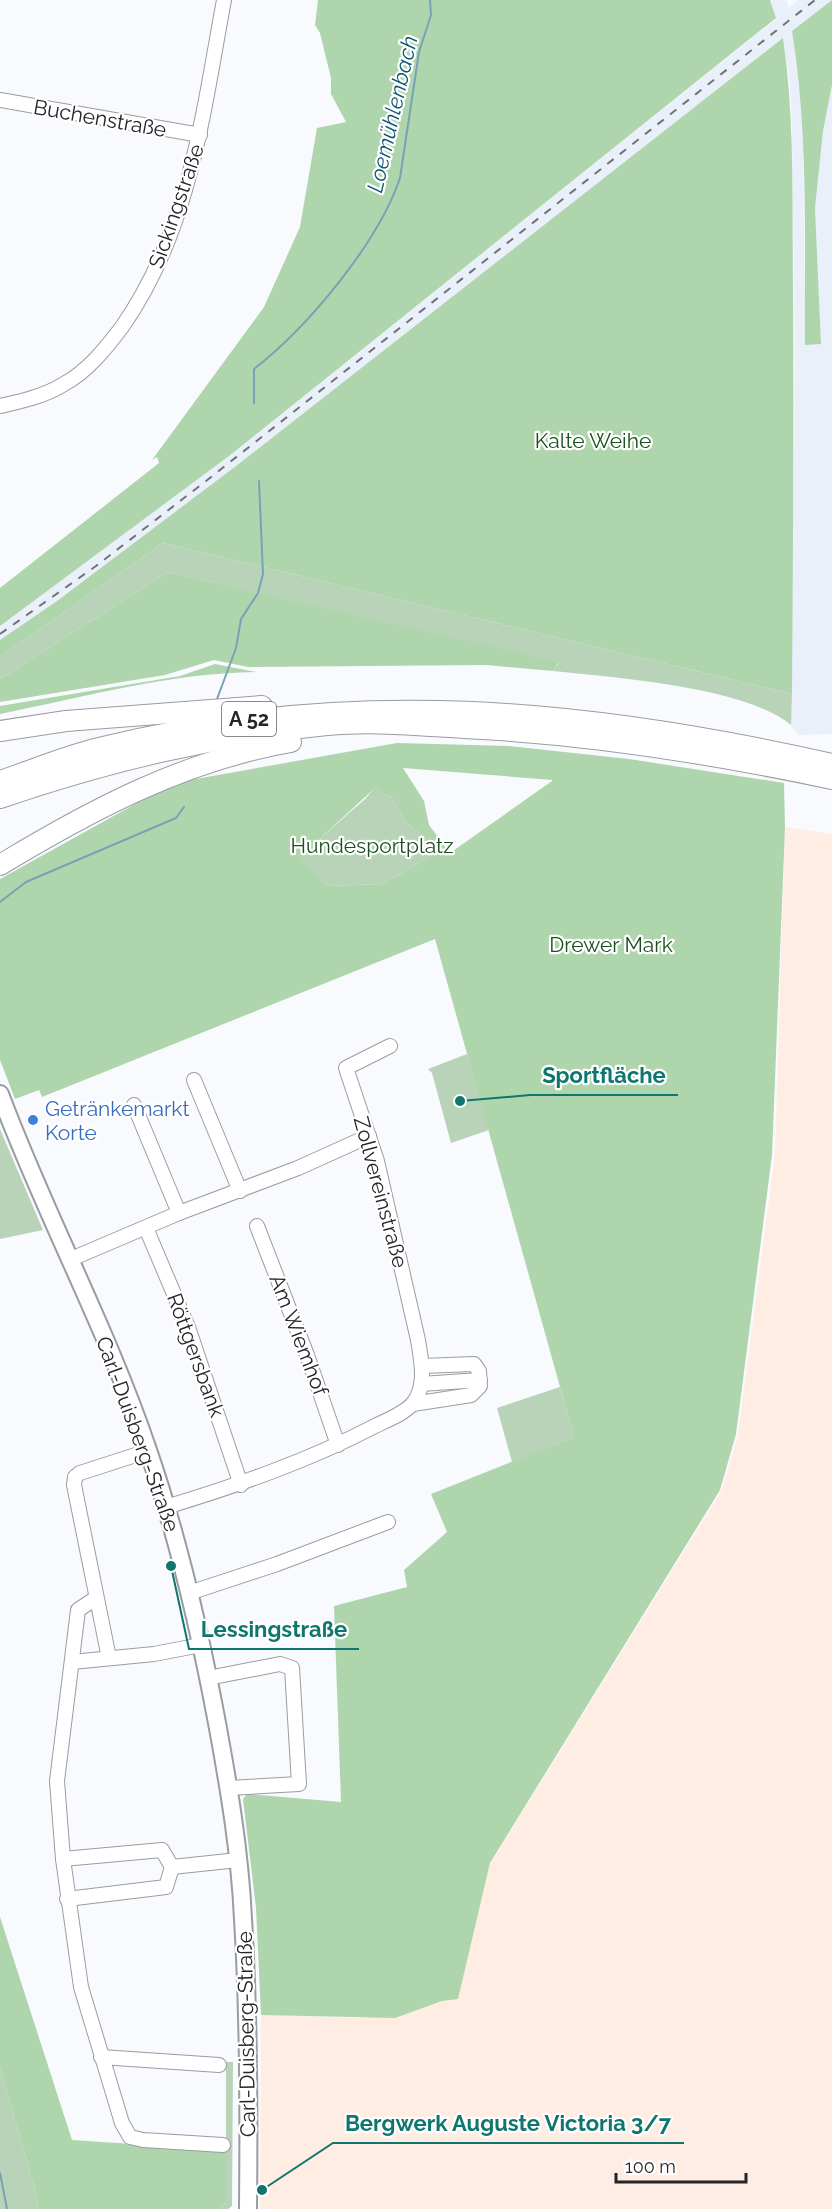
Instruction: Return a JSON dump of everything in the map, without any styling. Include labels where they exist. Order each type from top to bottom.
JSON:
[{"type":"highway","points":[[0,731],[66,721],[185,711],[396,701],[473,703],[506,712]]},
{"type":"highway","name":"A 52","points":[[0,781],[97,748],[246,720],[322,712],[396,709],[506,712],[644,727],[791,763],[832,780]]},
{"type":"highway","points":[[0,865],[105,805],[150,783],[211,762],[269,746],[315,738],[385,732],[404,724]]},
{"type":"highway","name":"A 52","points":[[0,798],[80,770],[196,742],[329,725],[404,724],[526,731],[630,742],[725,756],[791,763],[832,764]]},
{"type":"main road","name":"Carl-Duisberg-Straße","points":[[0,1094],[71,1259],[148,1451],[166,1507],[201,1645],[229,1788],[238,1860],[247,2015],[248,2209]]},
{"type":"street","name":"Sickingstraße","points":[[0,406],[32,399],[64,385],[83,371],[115,336],[141,300],[165,250],[186,191],[200,135],[224,0]]},
{"type":"street","name":"Buchenstraße","points":[[0,100],[200,135]]},
{"type":"street","name":"Zollvereinstraße","points":[[390,1046],[346,1068],[369,1136],[422,1366],[421,1384],[413,1404]]},
{"type":"street","points":[[194,1080],[240,1191]]},
{"type":"street","points":[[134,1105],[178,1213]]},
{"type":"street","points":[[71,1259],[369,1136]]},
{"type":"street","name":"Am Wiemhof","points":[[257,1226],[307,1355],[338,1445]]},
{"type":"street","name":"Röttgersbank","points":[[146,1228],[188,1327],[241,1485]]},
{"type":"street","points":[[166,1507],[241,1485],[338,1445],[413,1404],[471,1395],[480,1386],[478,1368],[468,1363],[422,1366]]},
{"type":"street","points":[[421,1384],[480,1380]]},
{"type":"street","points":[[109,1658],[74,1485],[75,1477],[80,1473],[148,1451]]},
{"type":"street","points":[[189,1593],[277,1564],[388,1522]]},
{"type":"street","points":[[96,1598],[78,1610],[57,1781],[67,1899],[81,1987],[122,2123],[130,2137],[143,2140],[223,2145]]},
{"type":"street","points":[[72,1662],[154,1654],[201,1645]]},
{"type":"street","points":[[208,1678],[280,1664],[292,1668],[299,1784],[229,1788]]},
{"type":"street","points":[[63,1859],[162,1850],[172,1867],[166,1887],[67,1899]]},
{"type":"street","points":[[172,1867],[238,1860]]},
{"type":"street","points":[[101,2057],[219,2065]]},
{"type":"shaded area","points":[[770,0],[786,0],[789,8],[799,0],[832,0],[792,31],[800,79],[803,127],[805,344],[821,343],[815,208],[823,131],[832,85],[832,734],[798,735],[791,725],[795,369],[792,127],[790,84],[783,39],[236,466],[57,601],[0,640],[0,626],[229,456],[776,19]]},
{"type":"shaded area","points":[[785,827],[832,834],[832,2209],[260,2209],[261,2015],[360,2018],[458,1998],[490,1864],[722,1490],[738,1435],[775,1154]]},
{"type":"green space","points":[[318,0],[770,0],[776,18],[229,456],[0,626],[0,588],[159,463],[157,457],[152,460],[264,307],[300,227],[317,128],[346,122],[331,94],[331,78],[320,33],[315,25]]},
{"type":"green space","points":[[832,0],[832,85],[823,131],[815,208],[821,344],[805,345],[803,148],[792,31]]},
{"type":"green space","name":"Kalte Weihe","points":[[783,38],[787,68],[793,191],[792,694],[163,543],[0,657],[0,640],[57,601],[236,466]]},
{"type":"green space","points":[[163,543],[792,694],[791,725],[770,712],[742,701],[711,693],[643,681],[553,671],[559,663],[168,572],[0,679],[0,657]]},
{"type":"green space","points":[[168,572],[559,662],[553,671],[486,665],[248,667],[214,660],[165,675],[0,702],[0,679]]},
{"type":"green space","points":[[215,664],[256,672],[224,673],[159,681],[0,714],[0,706],[180,676]]},
{"type":"green space","name":"Drewer Mark","points":[[397,743],[509,746],[629,759],[784,783],[785,827],[772,1155],[736,1434],[720,1490],[490,1863],[458,1999],[442,2001],[395,2018],[261,2015],[256,1908],[243,1799],[247,1794],[341,1802],[334,1606],[407,1587],[404,1570],[447,1532],[431,1494],[574,1437],[435,939],[42,1097],[39,1090],[15,1099],[0,1060],[0,879],[173,783]],"holes":[[[403,768],[552,780],[552,781],[450,853],[429,825],[424,801]],[[377,786],[384,794],[391,796],[405,822],[430,841],[437,852],[382,884],[327,886],[300,857]]]},
{"type":"green space","name":"Hundesportplatz","points":[[377,785],[384,794],[391,796],[405,822],[430,841],[437,852],[382,884],[327,886],[299,857],[365,799]]},
{"type":"green space","points":[[467,1054],[489,1130],[451,1143],[432,1073],[428,1069]]},
{"type":"green space","points":[[0,1129],[43,1230],[0,1239]]},
{"type":"green space","points":[[560,1387],[574,1437],[512,1462],[497,1408]]},
{"type":"green space","points":[[0,1917],[72,2140],[226,2150],[226,2202],[219,2209],[38,2209],[34,2186],[0,2068]]},
{"type":"green space","points":[[226,2062],[233,2062],[232,2206],[228,2209],[219,2209],[226,2202]]},
{"type":"green space","points":[[0,2068],[34,2186],[38,2209],[0,2209]]},
{"type":"waterway","name":"Loemühlenbach","points":[[254,403],[254,369],[296,331],[339,282],[376,229],[390,203],[400,178],[419,52],[431,15],[430,0]]},
{"type":"waterway","name":"Loemühlenbach","points":[[217,699],[236,648],[241,619],[258,593],[263,574],[259,481]]},
{"type":"waterway","name":"Loemühlenbach","points":[[0,902],[26,882],[176,818],[184,807]]},
{"type":"waterway","points":[[0,2173],[7,2209]]},
{"type":"railway","points":[[0,634],[96,566],[206,481],[815,0]]},
{"type":"place","name":"Sportfläche","points":[[460,1101]]},
{"type":"place","name":"Getränkemarkt Korte","points":[[33,1120]]},
{"type":"place","name":"Lessingstraße","points":[[171,1566]]},
{"type":"place","name":"Bergwerk Auguste Victoria 3/7","points":[[262,2190]]}]
